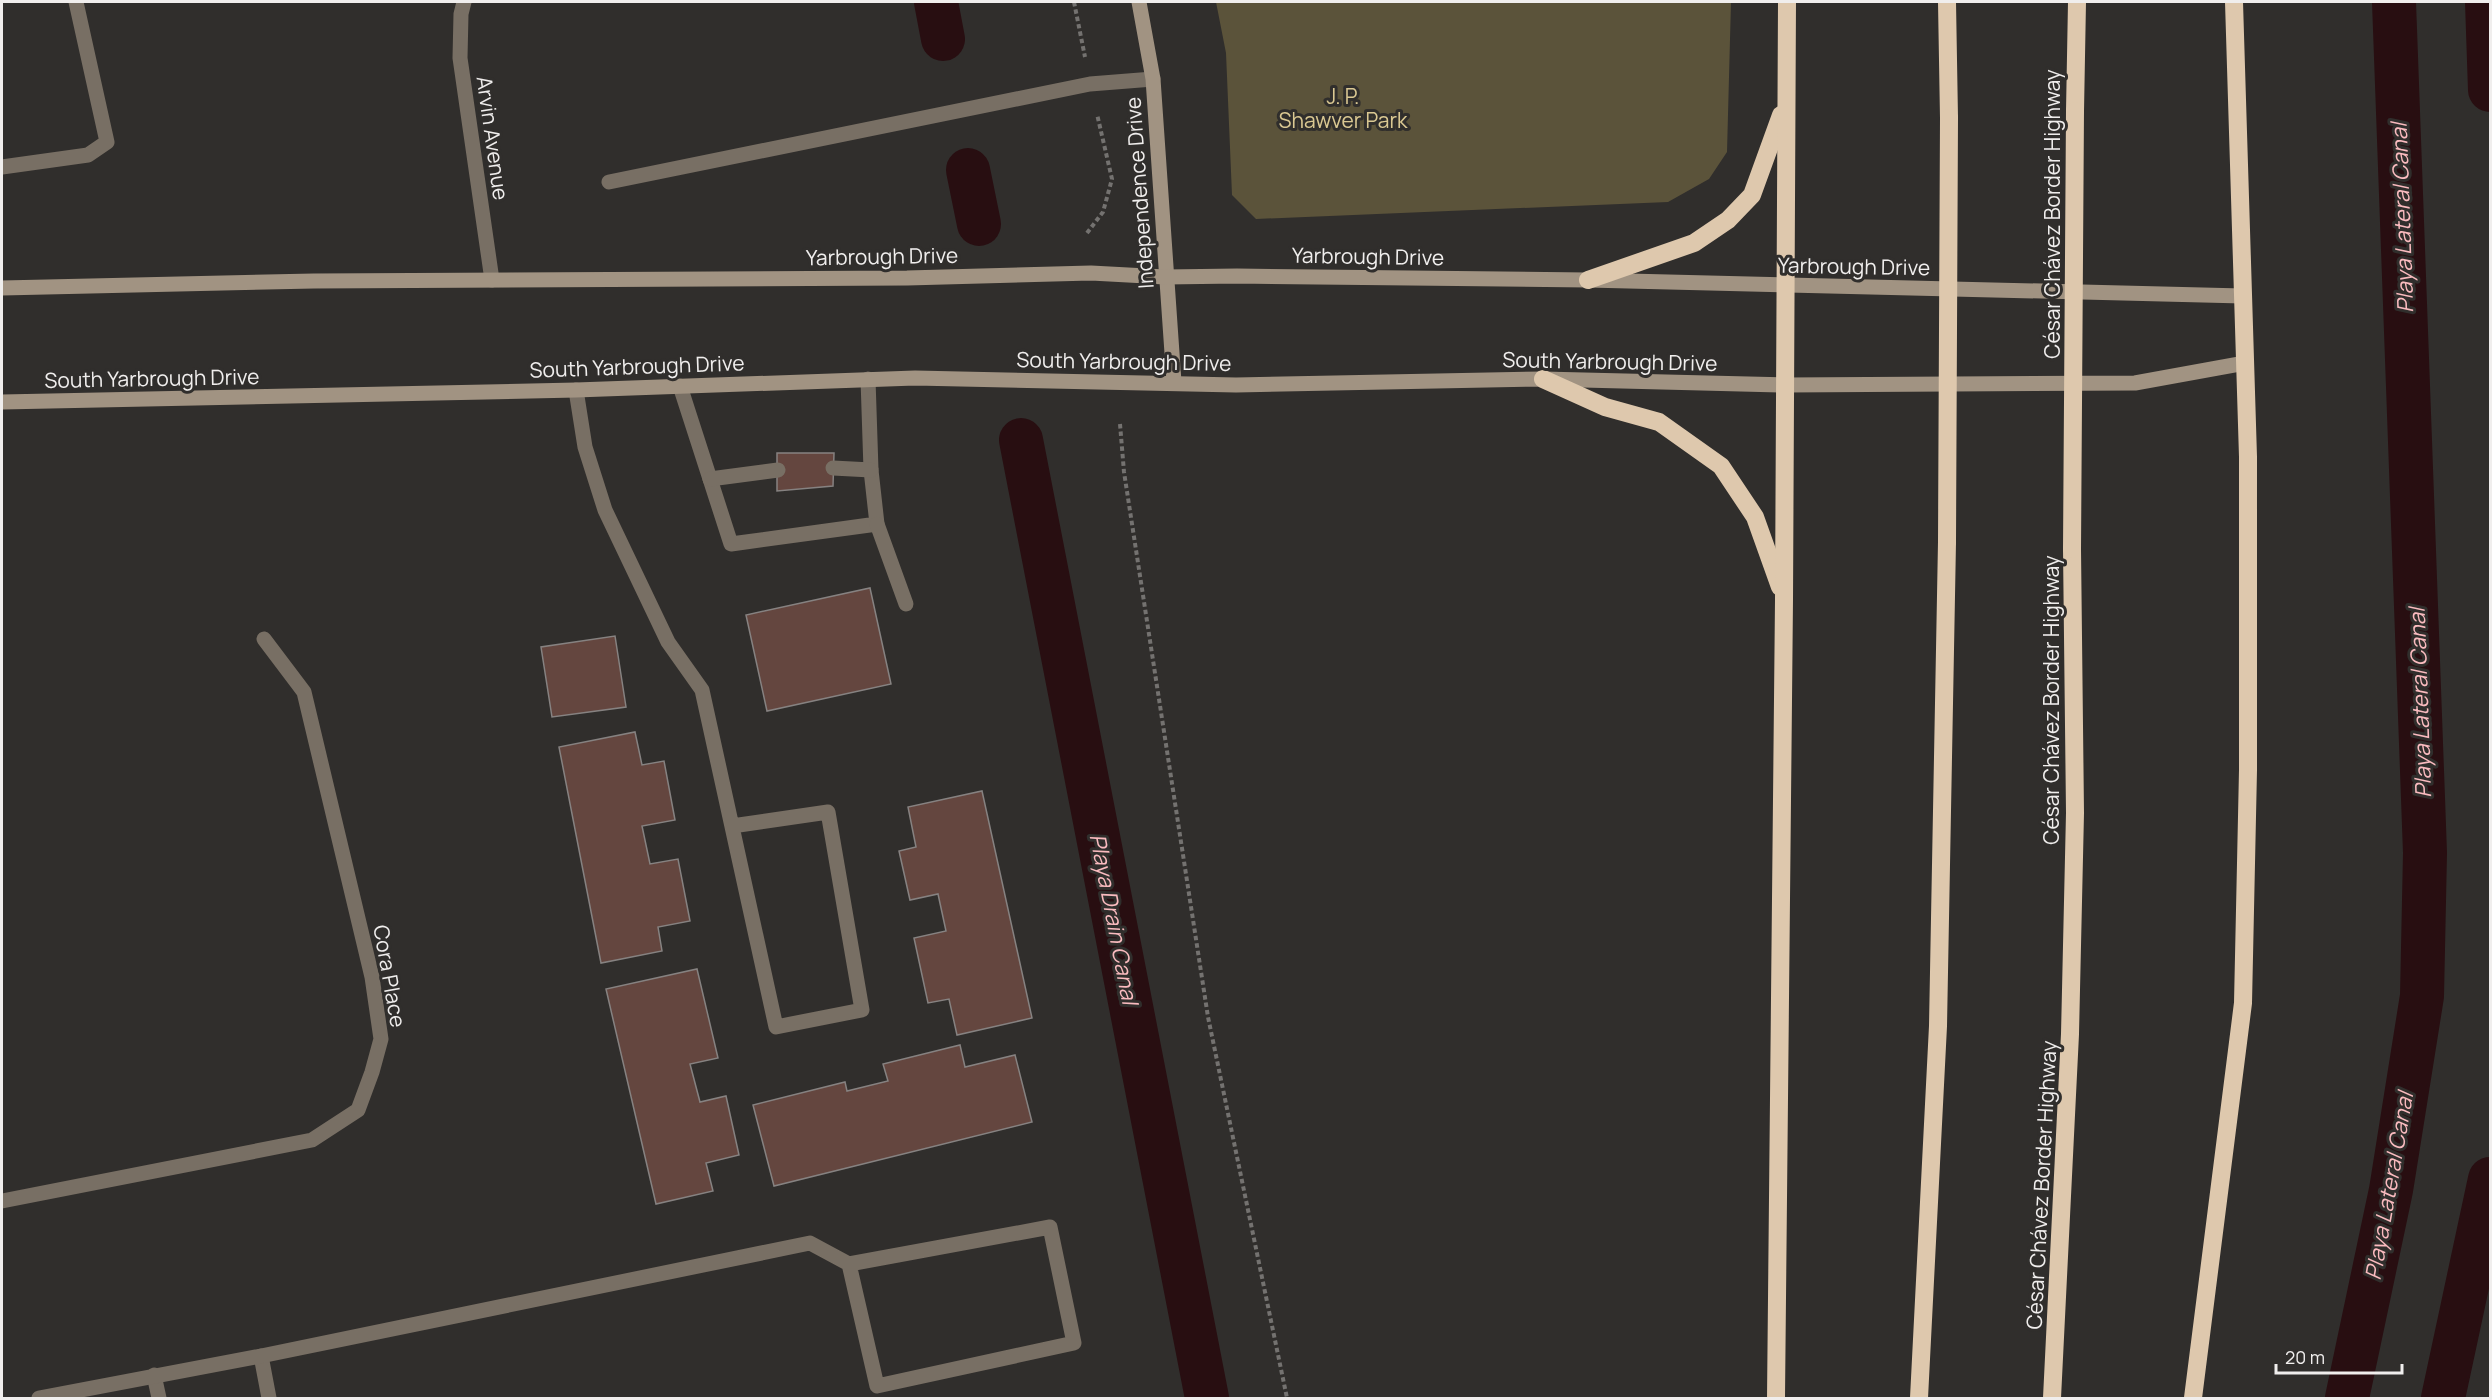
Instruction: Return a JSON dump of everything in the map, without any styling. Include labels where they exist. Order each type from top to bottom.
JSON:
[{"type":"highway","points":[[1776,1398],[1787,2]]},
{"type":"highway","points":[[1919,1398],[1938,1026],[1947,542],[1949,118],[1947,2]]},
{"type":"highway","name":"César Chávez Border Highway","points":[[2052,1398],[2071,1022],[2075,813],[2072,549],[2077,2]]},
{"type":"highway","points":[[2193,1398],[2243,1003],[2248,770],[2248,457],[2234,2]]},
{"type":"highway","points":[[1587,280],[1694,243],[1728,220],[1752,195],[1786,102]]},
{"type":"highway","points":[[1543,379],[1605,407],[1659,422],[1720,466],[1755,517],[1784,600]]},
{"type":"main road","name":"Independence Drive","points":[[1139,2],[1153,79],[1174,382]]},
{"type":"main road","name":"Yarbrough Drive","points":[[492,280],[907,278],[1091,273],[1165,277],[1587,280],[2243,296]]},
{"type":"main road","points":[[2,288],[314,281],[492,280]]},
{"type":"main road","name":"South Yarbrough Drive","points":[[2,402],[576,390],[915,378],[1236,385],[1543,379],[1785,385],[2135,383],[2245,363]]},
{"type":"street","points":[[2,167],[88,155],[107,142],[76,2]]},
{"type":"street","name":"Arvin Avenue","points":[[464,2],[461,14],[460,58],[492,280]]},
{"type":"street","points":[[609,182],[1090,84],[1153,79]]},
{"type":"street","points":[[868,379],[871,470],[877,524],[906,604]]},
{"type":"street","points":[[680,386],[731,544],[877,524]]},
{"type":"street","points":[[576,390],[585,447],[605,510],[668,642],[702,690],[776,1026],[862,1010],[828,812],[732,826]]},
{"type":"street","points":[[833,468],[871,470]]},
{"type":"street","points":[[710,479],[778,470]]},
{"type":"street","name":"Cora Place","points":[[2,1200],[312,1140],[358,1110],[381,1039],[372,977],[304,692],[264,639]]},
{"type":"street","points":[[39,1398],[261,1356],[810,1243],[849,1264],[1050,1227],[1074,1343],[877,1386],[849,1264]]},
{"type":"street","points":[[261,1356],[269,1398]]},
{"type":"street","points":[[154,1375],[159,1398]]},
{"type":"path","points":[[1086,233],[1103,212],[1112,179]]},
{"type":"path","points":[[1120,424],[1124,472],[1208,1017],[1287,1398]]},
{"type":"green space","name":"J. P. Shawver Park","points":[[1216,2],[1731,2],[1727,152],[1709,179],[1668,202],[1256,219],[1232,195],[1226,53]]},
{"type":"building","points":[[777,453],[834,453],[833,486],[777,491]]},
{"type":"building","points":[[870,588],[891,684],[767,711],[746,615]]},
{"type":"building","points":[[615,636],[626,707],[552,717],[541,647]]},
{"type":"building","points":[[635,732],[642,765],[664,761],[675,820],[642,826],[650,864],[678,859],[690,921],[658,927],[662,951],[601,963],[559,747]]},
{"type":"building","points":[[982,791],[1032,1018],[957,1035],[949,999],[928,1003],[914,938],[946,931],[938,894],[910,900],[899,851],[916,847],[908,807]]},
{"type":"building","points":[[697,969],[718,1058],[690,1064],[700,1102],[726,1096],[739,1155],[706,1163],[713,1191],[656,1204],[606,989]]},
{"type":"building","points":[[960,1045],[965,1067],[1015,1055],[1032,1122],[774,1186],[753,1105],[845,1082],[847,1091],[888,1081],[883,1064]]},
{"type":"waterway","name":"Playa Drain Canal","points":[[936,2],[943,39]]},
{"type":"waterway","name":"Playa Lateral Canal","points":[[2347,1398],[2391,1190],[2422,996],[2425,853],[2394,2]]},
{"type":"waterway","points":[[2487,2],[2490,90]]},
{"type":"waterway","name":"Playa Drain Canal","points":[[968,170],[979,224]]},
{"type":"waterway","name":"Playa Drain Canal","points":[[1021,440],[1207,1398]]},
{"type":"waterway","points":[[2443,1398],[2490,1179]]}]
